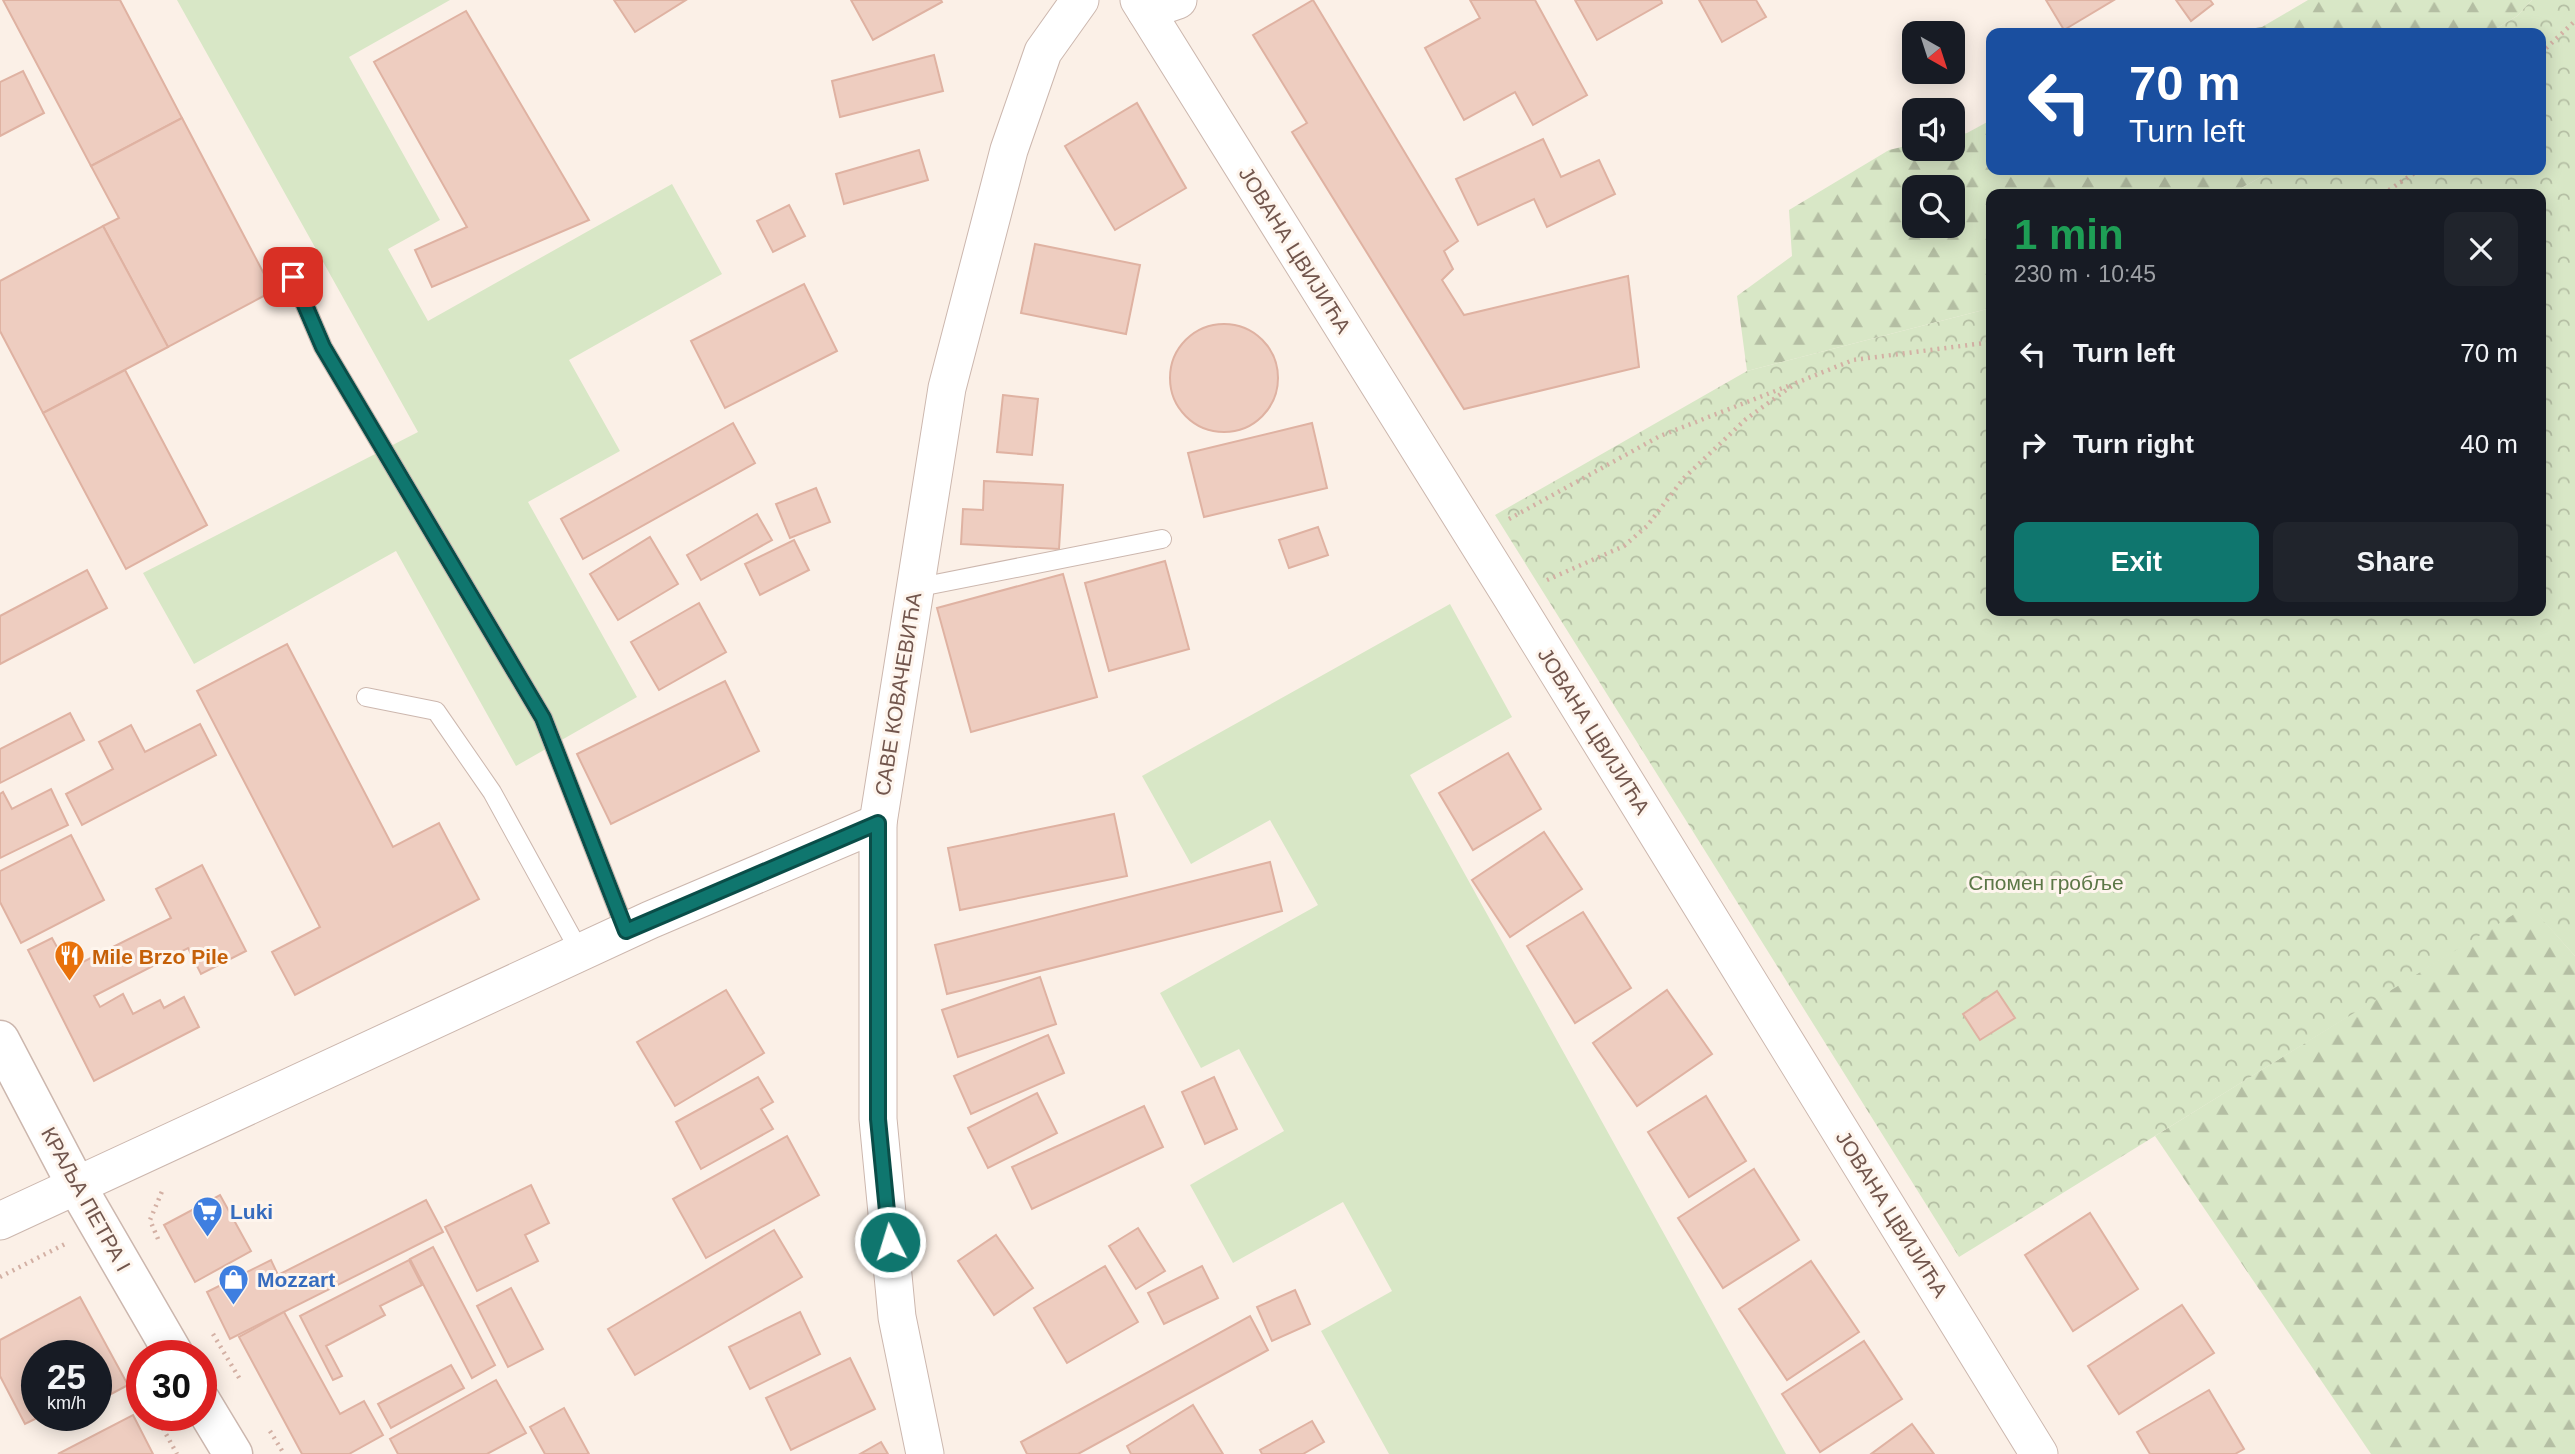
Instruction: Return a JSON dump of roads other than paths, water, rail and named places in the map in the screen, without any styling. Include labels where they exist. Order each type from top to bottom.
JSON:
[{"type":"street","name":"САВЕ КОВАЧЕВИЋА","points":[[925,1454],[897,1317],[878,1119],[878,823],[947,388],[1009,150],[1043,52],[1080,0]]},
{"type":"street","name":"ЈОВАНА ЦВИЈИЋА","points":[[1154,4],[1474,538],[2039,1454]]},
{"type":"street","points":[[0,1221],[626,931],[878,823]]},
{"type":"street","name":"КРАЉА ПЕТРА I","points":[[0,1040],[76,1185],[166,1340]]},
{"type":"street","points":[[217,1428],[233,1454]]},
{"type":"lane","points":[[293,277],[323,347],[543,718],[626,931]]},
{"type":"lane","points":[[915,589],[1162,539]]},
{"type":"lane","points":[[366,697],[436,710],[492,792],[580,952]]},
{"type":"place","name":"Mile Brzo Pile","points":[[69,983]]},
{"type":"place","name":"Luki","points":[[207,1238]]},
{"type":"place","name":"Mozzart","points":[[234,1306]]},
{"type":"park label","name":"Спомен гробље","points":[[2046,882]]}]
